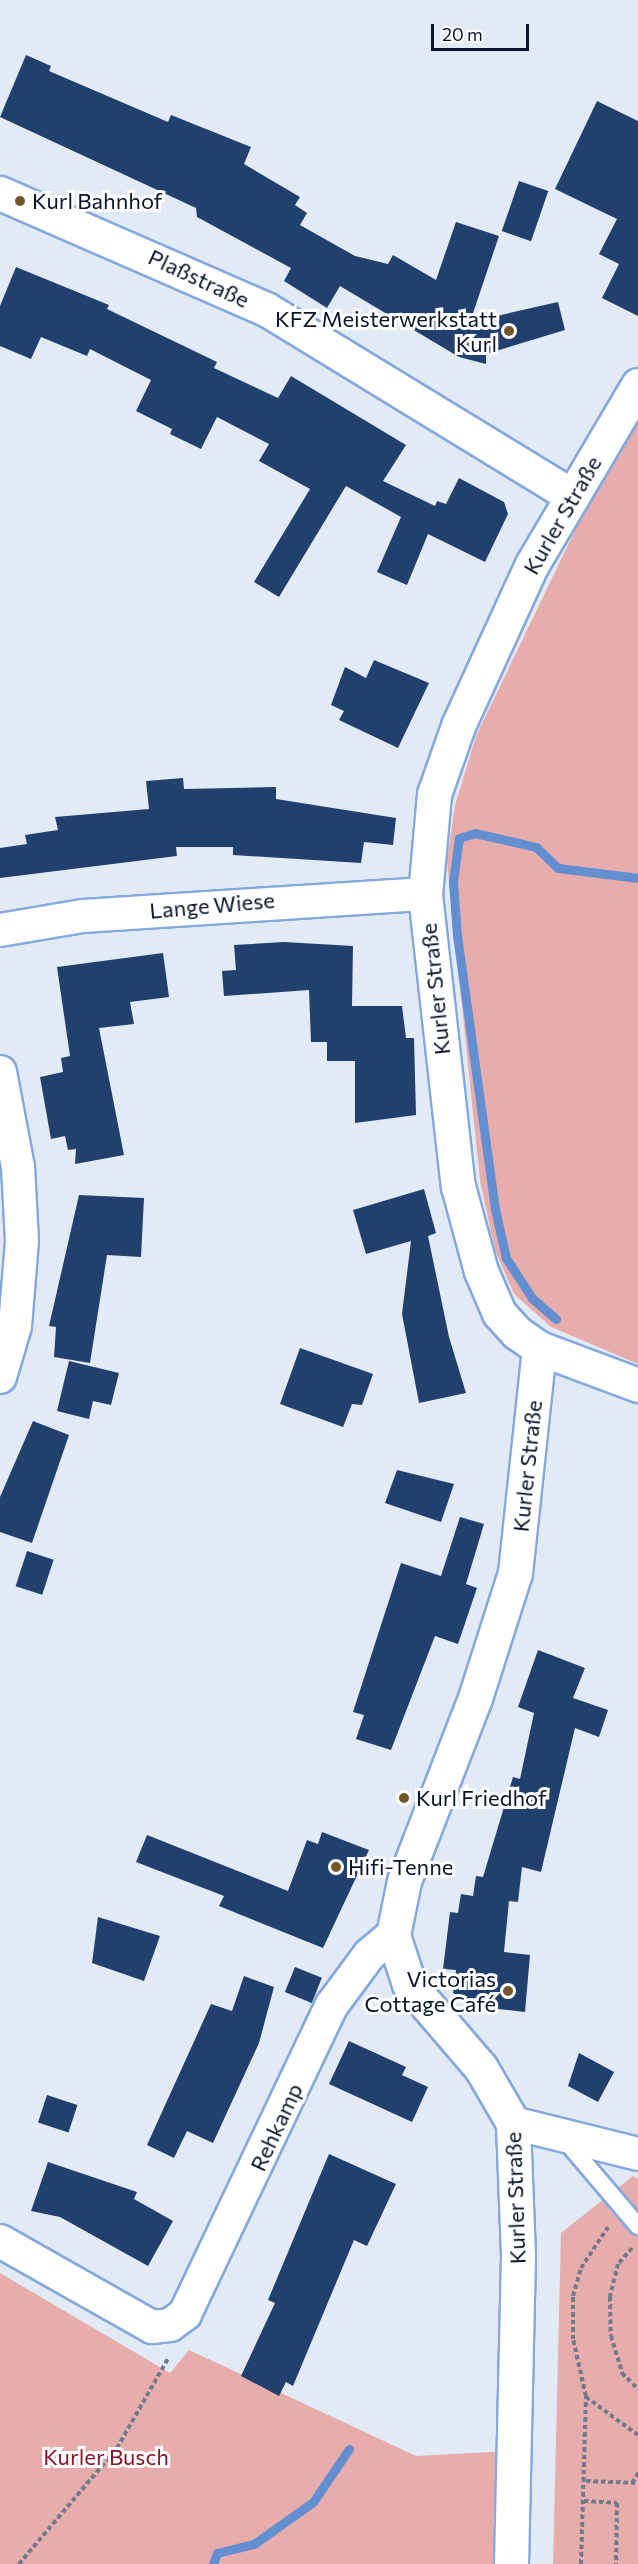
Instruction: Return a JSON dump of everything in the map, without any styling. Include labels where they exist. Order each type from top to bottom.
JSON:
[{"type":"main road","name":"Plaßstraße","points":[[0,193],[266,309],[572,496]]},
{"type":"main road","name":"Kurler Straße","points":[[511,2564],[518,2255],[513,2123],[481,2068],[409,1984],[393,1935],[404,1881],[476,1698],[515,1573],[539,1348],[499,1313],[471,1244],[449,1122],[425,894],[434,794],[458,726],[532,564],[638,386]]},
{"type":"main road","points":[[539,1348],[638,1385]]},
{"type":"street","name":"Lange Wiese","points":[[0,930],[94,915],[425,894]]},
{"type":"street","points":[[0,1072],[18,1167],[22,1241],[15,1326],[0,1377]]},
{"type":"street","name":"Rehkamp","points":[[170,2325],[197,2298],[332,2005],[369,1955],[393,1935]]},
{"type":"street","points":[[513,2123],[638,2154]]},
{"type":"street","points":[[0,2241],[132,2319],[152,2327],[170,2325]]},
{"type":"lane","points":[[560,2135],[638,2226]]},
{"type":"path","points":[[581,2564],[586,2396],[573,2340],[573,2296],[591,2251],[625,2210]]},
{"type":"path","points":[[638,2241],[618,2264],[610,2297],[620,2364],[638,2390]]},
{"type":"path","points":[[19,2564],[117,2448],[169,2360],[170,2325]]},
{"type":"path","points":[[586,2396],[638,2435]]},
{"type":"path","points":[[585,2481],[635,2483],[638,2473]]},
{"type":"path","points":[[584,2501],[618,2503],[616,2564]]},
{"type":"green space","points":[[638,423],[638,1364],[551,1327],[514,1294],[495,1250],[480,1181],[447,861],[455,805],[476,736],[580,520]]},
{"type":"green space","points":[[633,2176],[638,2179],[638,2564],[553,2564],[561,2233]]},
{"type":"green space","name":"Kurler Busch","points":[[0,2273],[170,2373],[189,2350],[416,2456],[509,2451],[494,2510],[493,2564],[0,2564]]},
{"type":"building","points":[[26,55],[51,66],[49,71],[168,122],[171,115],[251,147],[244,164],[300,197],[295,205],[307,213],[300,225],[355,256],[388,264],[393,255],[436,280],[456,222],[499,236],[470,322],[558,302],[565,330],[486,354],[486,364],[459,357],[340,286],[327,308],[284,281],[291,268],[197,217],[196,208],[0,117]]},
{"type":"building","points":[[597,101],[638,121],[638,316],[602,298],[619,264],[599,254],[617,219],[555,189]]},
{"type":"building","points":[[519,181],[548,191],[531,241],[502,231]]},
{"type":"building","points":[[16,267],[109,305],[107,309],[217,362],[214,368],[278,398],[291,376],[406,445],[383,481],[435,506],[437,501],[446,504],[459,478],[504,502],[508,514],[485,562],[428,534],[407,585],[377,572],[401,517],[346,486],[279,597],[254,582],[310,489],[259,461],[269,444],[217,417],[201,449],[170,434],[172,429],[136,411],[151,380],[90,349],[87,356],[41,337],[31,359],[0,346],[0,306]]},
{"type":"building","points":[[374,660],[429,683],[398,748],[339,720],[344,711],[331,705],[345,667],[366,678]]},
{"type":"building","points":[[183,778],[184,789],[276,787],[276,799],[396,818],[393,845],[364,842],[361,863],[233,855],[233,847],[176,847],[177,856],[0,878],[0,848],[27,844],[25,835],[58,830],[55,817],[149,809],[146,781]]},
{"type":"building","points":[[284,942],[353,946],[352,1006],[402,1006],[406,1038],[414,1038],[416,1115],[355,1123],[355,1061],[327,1061],[327,1042],[311,1042],[309,990],[224,996],[222,971],[236,970],[234,945]]},
{"type":"building","points":[[163,953],[169,997],[130,1002],[134,1024],[99,1028],[124,1155],[75,1164],[76,1149],[68,1150],[65,1136],[51,1139],[40,1077],[63,1072],[61,1058],[70,1056],[57,967]]},
{"type":"building","points":[[424,1189],[436,1233],[428,1236],[449,1337],[466,1393],[419,1403],[402,1314],[411,1241],[366,1254],[353,1210]]},
{"type":"building","points":[[79,1195],[144,1198],[141,1257],[107,1255],[90,1363],[54,1357],[56,1327],[49,1326]]},
{"type":"building","points":[[300,1348],[373,1374],[362,1405],[352,1404],[343,1427],[280,1404]]},
{"type":"building","points":[[69,1361],[119,1373],[111,1405],[93,1401],[89,1419],[57,1411]]},
{"type":"building","points":[[33,1421],[69,1435],[32,1543],[0,1532],[0,1497]]},
{"type":"building","points":[[397,1470],[454,1484],[441,1522],[385,1503]]},
{"type":"building","points":[[460,1517],[484,1524],[466,1584],[477,1588],[458,1644],[435,1636],[391,1750],[356,1739],[364,1715],[353,1712],[401,1563],[441,1576]]},
{"type":"building","points":[[27,1551],[54,1560],[42,1595],[16,1586]]},
{"type":"building","points":[[538,1650],[585,1668],[573,1698],[608,1710],[599,1737],[575,1728],[541,1872],[522,1867],[518,1902],[509,1901],[504,1952],[530,1955],[525,2012],[489,2008],[453,1993],[456,1970],[443,1969],[450,1912],[458,1913],[461,1894],[473,1896],[476,1876],[483,1877],[513,1777],[520,1779],[534,1713],[518,1707]]},
{"type":"building","points":[[322,1832],[369,1850],[323,1948],[219,1906],[224,1896],[136,1862],[147,1835],[288,1891],[307,1840],[318,1844]]},
{"type":"building","points":[[98,1917],[160,1936],[144,1981],[92,1963]]},
{"type":"building","points":[[295,1967],[322,1978],[312,2003],[285,1992]]},
{"type":"building","points":[[244,1976],[274,1987],[259,2043],[213,2143],[187,2131],[174,2158],[147,2145],[211,2004],[232,2011]]},
{"type":"building","points":[[349,2041],[406,2067],[402,2075],[428,2087],[412,2122],[329,2084]]},
{"type":"building","points":[[579,2053],[614,2072],[598,2102],[568,2086]]},
{"type":"building","points":[[47,2095],[77,2105],[68,2132],[38,2123]]},
{"type":"building","points":[[329,2154],[396,2184],[367,2246],[354,2240],[293,2386],[286,2382],[279,2396],[241,2376],[275,2303],[268,2300]]},
{"type":"building","points":[[48,2162],[137,2192],[134,2199],[173,2221],[148,2266],[60,2217],[31,2211]]},
{"type":"waterway","points":[[556,1319],[532,1298],[506,1258],[495,1209],[457,936],[453,881],[459,838],[475,833],[536,847],[558,868],[638,878]]},
{"type":"waterway","points":[[213,2564],[217,2553],[254,2544],[313,2502],[349,2449]]},
{"type":"place","name":"Kurl Bahnhof","points":[[20,201]]},
{"type":"place","name":"KFZ Meisterwerkstatt Kurl","points":[[509,331]]},
{"type":"place","name":"Kurl Friedhof","points":[[404,1798]]},
{"type":"place","name":"Hifi-Tenne","points":[[336,1867]]},
{"type":"place","name":"Victorias Cottage Café","points":[[508,1991]]}]
